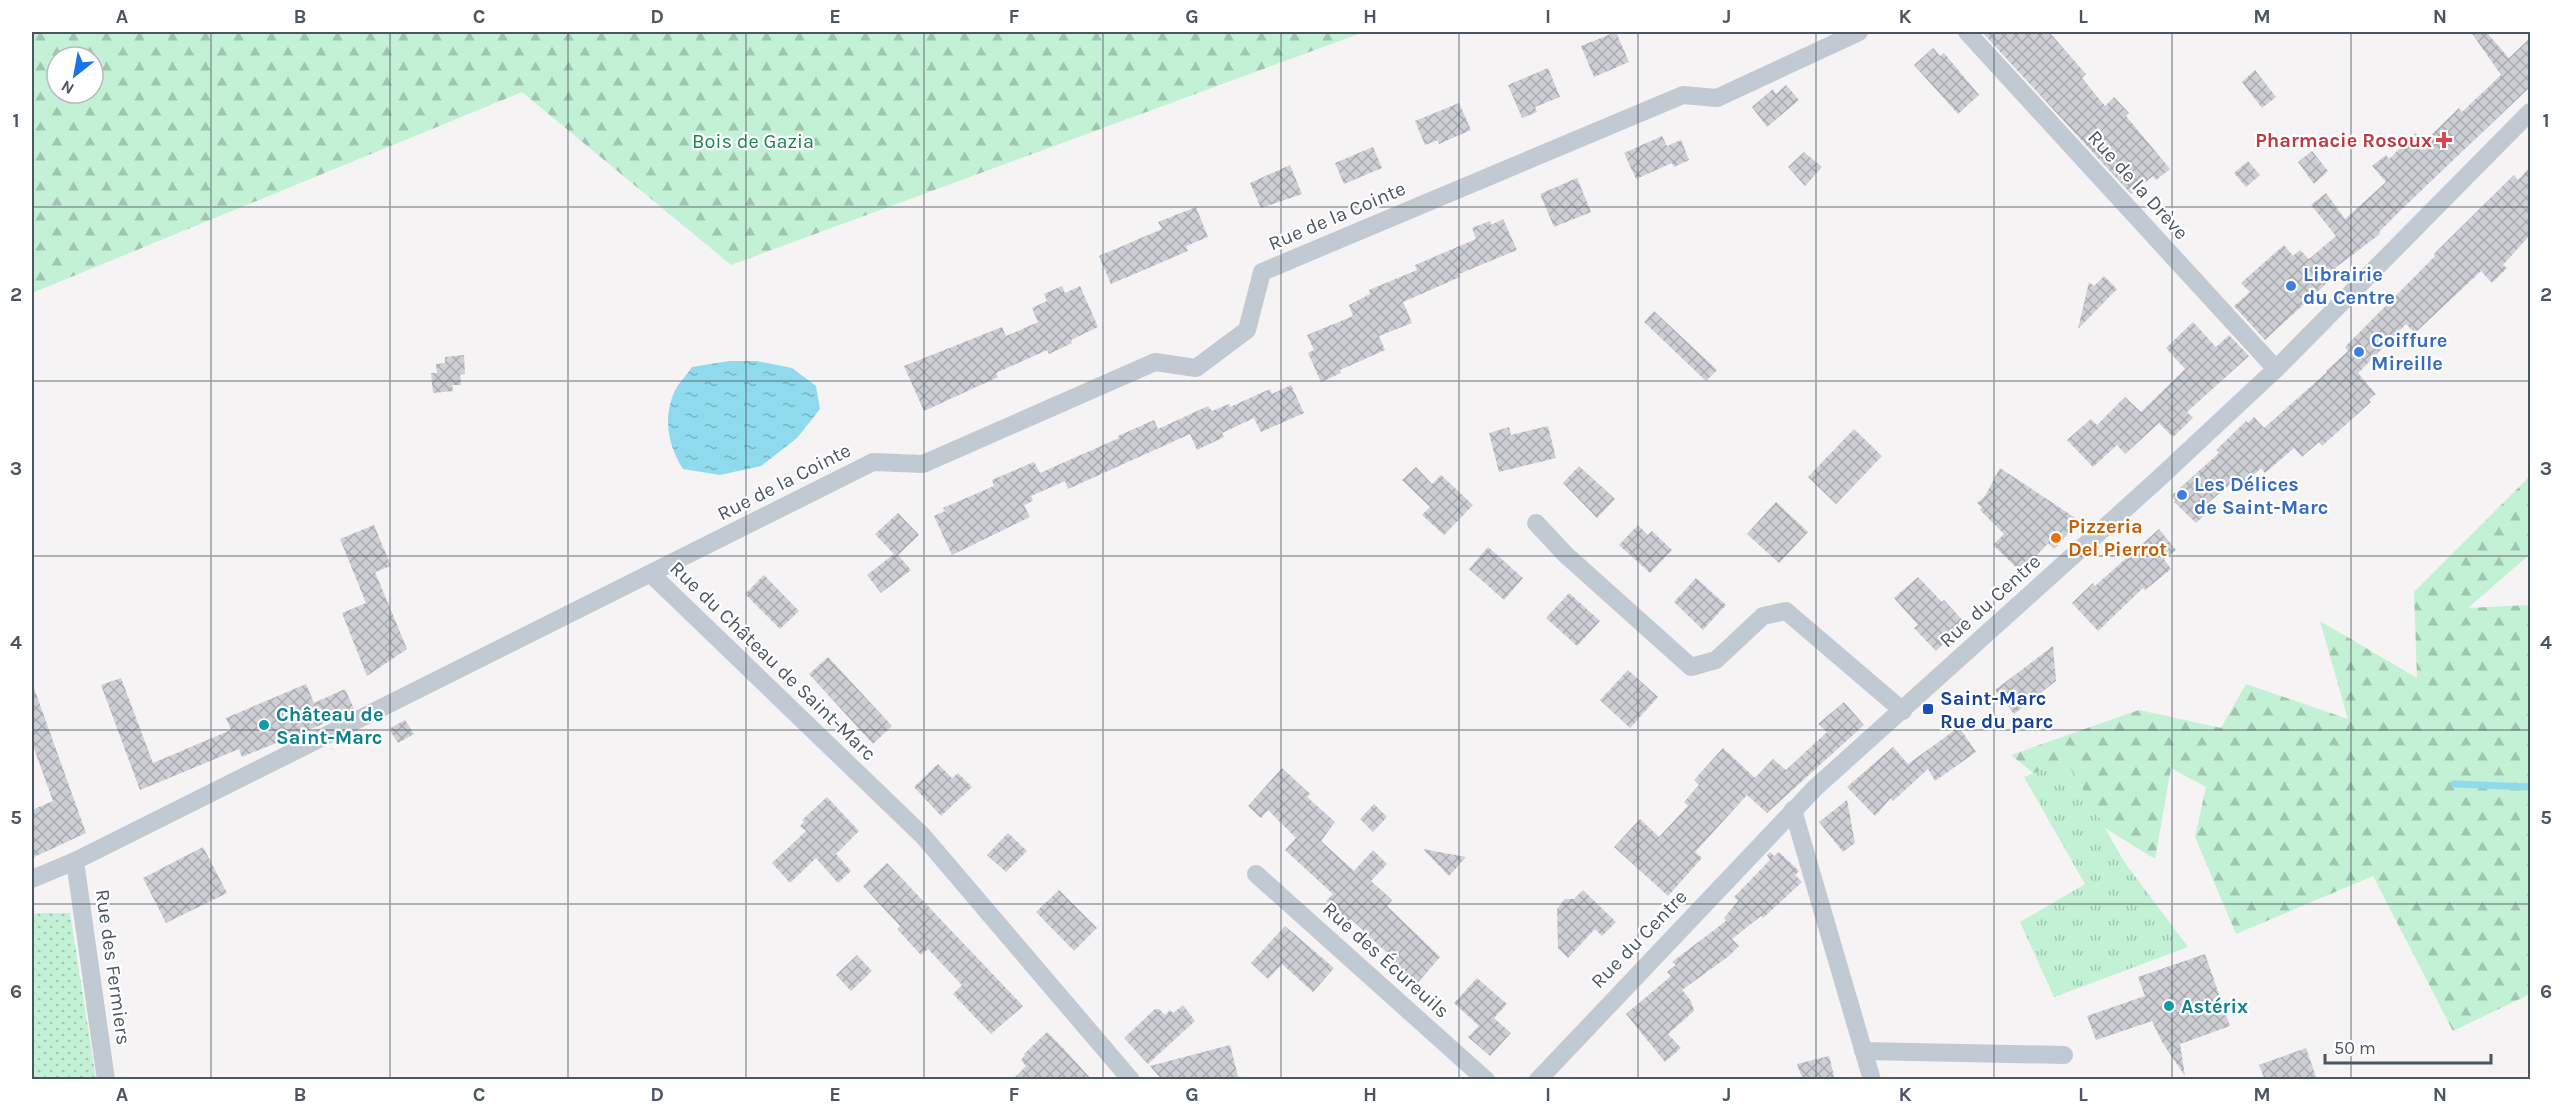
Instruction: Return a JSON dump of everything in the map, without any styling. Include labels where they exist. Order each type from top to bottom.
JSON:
[{"type":"street","name":"Rue de la Cointe","points":[[651,574],[873,462],[923,464],[1155,362],[1196,368],[1247,330],[1262,272],[1683,95],[1717,98],[1859,32]]},
{"type":"street","name":"Rue de la Drève","points":[[1967,32],[2276,369]]},
{"type":"street","name":"Rue du Centre","points":[[1538,1080],[1793,810],[2156,482],[2276,369],[2530,112]]},
{"type":"street","points":[[1536,523],[1566,555],[1691,667],[1716,660],[1763,616],[1786,611],[1903,711]]},
{"type":"street","name":"Rue du Château de Saint-Marc","points":[[32,879],[75,861],[651,574],[923,836],[1131,1080]]},
{"type":"street","points":[[1793,810],[1872,1080]]},
{"type":"street","name":"Rue des Fermiers","points":[[75,861],[106,1080]]},
{"type":"street","name":"Rue des Écureuils","points":[[1256,874],[1486,1080]]},
{"type":"street","points":[[1863,1051],[2064,1055]]},
{"type":"green space","name":"Bois de Gazia","points":[[32,32],[1364,32],[731,265],[522,92],[32,293]]},
{"type":"green space","points":[[2530,476],[2530,554],[2468,608],[2530,605],[2530,994],[2453,1031],[2373,876],[2236,934],[2195,837],[2206,787],[2171,768],[2155,859],[2089,818],[2011,755],[2139,710],[2221,728],[2246,684],[2348,719],[2320,621],[2417,678],[2414,592]]},
{"type":"green space","points":[[2066,760],[2125,863],[2188,947],[2054,997],[2020,922],[2085,884],[2024,777]]},
{"type":"green space","points":[[32,913],[70,913],[96,1079],[32,1079]]},
{"type":"water","points":[[729,361],[757,361],[792,368],[816,386],[820,409],[797,438],[761,466],[720,475],[683,469],[674,452],[669,434],[668,414],[674,392],[692,367]]},
{"type":"building","points":[[1616,32],[1629,62],[1594,77],[1581,46]]},
{"type":"building","points":[[1982,32],[2049,32],[2086,74],[2082,78],[2105,106],[2114,97],[2129,113],[2126,116],[2170,169],[2156,180],[2153,176],[2131,194]]},
{"type":"building","points":[[2471,32],[2486,32],[2509,58],[2530,38],[2530,87],[2404,207],[2379,232],[2380,234],[2335,268],[2338,271],[2329,281],[2265,340],[2234,306],[2250,292],[2241,283],[2284,245],[2293,256],[2300,250],[2309,259],[2336,236],[2311,205],[2326,193],[2345,219],[2386,182],[2372,166],[2386,155],[2389,159],[2416,133],[2424,142],[2459,108],[2462,112],[2501,75]]},
{"type":"building","points":[[1933,48],[1940,56],[1944,53],[1979,95],[1958,114],[1914,65]]},
{"type":"building","points":[[1548,68],[1560,97],[1535,107],[1537,112],[1522,118],[1508,85]]},
{"type":"building","points":[[2255,70],[2276,97],[2262,108],[2242,82]]},
{"type":"building","points":[[1786,85],[1799,100],[1767,127],[1752,107],[1773,89],[1776,94]]},
{"type":"building","points":[[1459,103],[1471,130],[1439,144],[1438,140],[1425,145],[1415,121]]},
{"type":"building","points":[[1662,136],[1667,146],[1681,140],[1689,160],[1674,167],[1672,163],[1636,179],[1624,153]]},
{"type":"building","points":[[1373,147],[1382,168],[1344,184],[1335,163]]},
{"type":"building","points":[[2312,151],[2328,171],[2314,184],[2298,162]]},
{"type":"building","points":[[1804,152],[1822,167],[1805,186],[1788,167]]},
{"type":"building","points":[[2248,161],[2260,175],[2246,187],[2234,173]]},
{"type":"building","points":[[1290,165],[1302,194],[1261,208],[1250,183]]},
{"type":"building","points":[[2530,167],[2530,235],[2503,265],[2507,268],[2492,283],[2481,271],[2415,333],[2406,324],[2358,373],[2376,394],[2369,400],[2371,402],[2322,446],[2319,442],[2302,457],[2294,448],[2265,473],[2261,468],[2241,487],[2235,480],[2207,504],[2211,509],[2196,523],[2174,502],[2176,501],[2171,496],[2219,453],[2216,450],[2246,421],[2248,423],[2254,417],[2264,428],[2327,372],[2348,351],[2345,347],[2435,256],[2434,254],[2514,175],[2518,180]]},
{"type":"building","points":[[1577,178],[1591,212],[1554,227],[1540,194]]},
{"type":"building","points":[[1196,207],[1208,237],[1186,246],[1188,251],[1111,284],[1099,256],[1162,229],[1158,222]]},
{"type":"building","points":[[1503,219],[1517,250],[1459,274],[1460,277],[1403,302],[1412,323],[1379,336],[1385,350],[1340,370],[1341,373],[1321,382],[1308,353],[1314,350],[1307,335],[1353,316],[1349,305],[1370,294],[1369,290],[1417,270],[1415,265],[1476,239],[1472,228],[1490,221],[1491,225]]},
{"type":"building","points":[[2104,276],[2117,289],[2078,329],[2089,282],[2094,286]]},
{"type":"building","points":[[1062,286],[1065,293],[1080,286],[1098,327],[1071,340],[1072,343],[1049,354],[1047,350],[996,373],[998,377],[924,411],[904,366],[1002,327],[1006,336],[1038,322],[1032,308],[1047,301],[1044,294]]},
{"type":"building","points":[[1654,311],[1717,370],[1706,381],[1644,322]]},
{"type":"building","points":[[2193,322],[2216,347],[2229,335],[2249,356],[2187,412],[2193,418],[2173,437],[2159,423],[2125,454],[2117,445],[2093,467],[2067,440],[2091,419],[2097,425],[2125,397],[2141,412],[2185,369],[2166,348]]},
{"type":"building","points":[[464,355],[465,374],[460,375],[461,385],[452,385],[453,391],[433,393],[431,373],[437,373],[436,364],[445,363],[445,357]]},
{"type":"building","points":[[1291,385],[1304,413],[1261,432],[1254,418],[1222,433],[1224,437],[1197,450],[1190,434],[1068,489],[1065,481],[1031,496],[1033,501],[1024,505],[1030,517],[952,555],[934,516],[945,511],[943,508],[994,486],[992,480],[1034,462],[1040,473],[1154,420],[1158,429],[1208,406],[1212,411],[1229,404],[1230,407],[1270,389],[1272,394]]},
{"type":"building","points":[[1548,426],[1556,458],[1499,472],[1489,433],[1509,427],[1511,435]]},
{"type":"building","points":[[1854,429],[1882,456],[1836,504],[1808,477]]},
{"type":"building","points":[[1579,466],[1615,499],[1597,518],[1563,483]]},
{"type":"building","points":[[1416,467],[1432,484],[1441,475],[1473,505],[1444,535],[1422,515],[1430,507],[1402,480]]},
{"type":"building","points":[[2000,468],[2080,521],[2054,549],[2048,543],[2021,572],[1993,545],[2004,534],[1980,510],[1982,507],[1977,503],[1985,496]]},
{"type":"building","points":[[1776,502],[1808,532],[1779,563],[1747,534]]},
{"type":"building","points":[[898,513],[919,535],[898,555],[911,570],[881,593],[867,575],[894,554],[875,534]]},
{"type":"building","points":[[374,525],[391,566],[375,572],[407,649],[367,676],[342,613],[366,603],[340,539]]},
{"type":"building","points":[[1638,525],[1648,535],[1652,531],[1672,550],[1650,573],[1619,545]]},
{"type":"building","points":[[2159,529],[2176,550],[2164,559],[2171,569],[2145,590],[2143,588],[2098,631],[2072,603],[2093,583],[2095,586]]},
{"type":"building","points":[[1488,547],[1523,578],[1504,600],[1469,569]]},
{"type":"building","points":[[764,575],[799,611],[780,629],[745,594]]},
{"type":"building","points":[[1918,577],[1965,623],[1936,651],[1914,628],[1918,625],[1894,598]]},
{"type":"building","points":[[1696,578],[1726,605],[1703,630],[1674,602]]},
{"type":"building","points":[[1569,593],[1600,621],[1577,646],[1546,618]]},
{"type":"building","points":[[2053,646],[2056,681],[2014,714],[1995,690]]},
{"type":"building","points":[[828,657],[892,726],[873,744],[809,674]]},
{"type":"building","points":[[1628,670],[1658,697],[1630,728],[1600,700]]},
{"type":"building","points":[[121,678],[153,763],[231,730],[226,718],[306,684],[314,703],[345,689],[354,709],[242,757],[239,749],[140,790],[101,685]]},
{"type":"building","points":[[32,688],[34,688],[86,833],[32,858],[32,810],[53,801],[32,743]]},
{"type":"building","points":[[1844,702],[1864,725],[1767,813],[1747,795],[1695,852],[1702,858],[1668,896],[1614,847],[1640,819],[1659,837],[1688,806],[1684,802],[1699,785],[1694,780],[1723,748],[1755,778],[1773,759],[1786,770],[1827,732],[1818,724]]},
{"type":"building","points":[[405,720],[414,734],[398,743],[389,729]]},
{"type":"building","points":[[1959,727],[1976,752],[1935,781],[1928,769],[1893,801],[1891,798],[1875,816],[1847,787],[1893,747],[1908,764]]},
{"type":"building","points":[[938,764],[952,778],[958,773],[972,787],[941,816],[914,787]]},
{"type":"building","points":[[1282,768],[1310,794],[1307,797],[1335,822],[1321,841],[1354,871],[1373,850],[1387,864],[1371,881],[1392,900],[1387,906],[1440,957],[1415,986],[1384,957],[1387,953],[1351,919],[1348,922],[1326,901],[1333,894],[1285,850],[1296,838],[1268,810],[1261,818],[1248,806]]},
{"type":"building","points":[[827,797],[859,831],[836,854],[851,871],[838,883],[816,858],[790,883],[772,863],[806,831],[800,826],[804,822],[802,820]]},
{"type":"building","points":[[1847,800],[1855,843],[1843,852],[1819,822]]},
{"type":"building","points":[[1374,804],[1387,817],[1373,832],[1360,819]]},
{"type":"building","points":[[1008,833],[1027,851],[1006,872],[987,855]]},
{"type":"building","points":[[203,847],[227,893],[166,923],[143,878]]},
{"type":"building","points":[[1423,849],[1466,857],[1449,876]]},
{"type":"building","points":[[1770,852],[1774,856],[1779,852],[1799,871],[1795,875],[1802,882],[1763,918],[1761,916],[1732,939],[1739,946],[1729,956],[1682,990],[1691,1001],[1694,1011],[1668,1034],[1681,1048],[1665,1062],[1626,1014],[1671,976],[1667,972],[1676,965],[1672,962],[1726,921],[1724,918],[1738,901],[1734,897],[1770,860],[1767,855]]},
{"type":"building","points":[[887,863],[1023,1006],[991,1034],[953,994],[962,985],[928,949],[921,955],[897,929],[900,926],[863,886]]},
{"type":"building","points":[[1059,890],[1097,928],[1074,951],[1036,912]]},
{"type":"building","points":[[1583,890],[1616,922],[1602,936],[1595,929],[1568,958],[1558,948],[1557,909],[1565,899],[1574,899]]},
{"type":"building","points":[[1285,926],[1334,968],[1313,992],[1282,964],[1268,979],[1251,963]]},
{"type":"building","name":"Astérix","points":[[2205,954],[2230,1026],[2180,1044],[2185,1076],[2162,1042],[2152,1021],[2096,1040],[2087,1016],[2145,996],[2138,977]]},
{"type":"building","points":[[857,955],[872,971],[851,991],[836,975]]},
{"type":"building","points":[[1477,978],[1507,1004],[1494,1018],[1511,1033],[1490,1056],[1468,1037],[1479,1026],[1454,1003]]},
{"type":"building","points":[[1183,1005],[1195,1021],[1148,1064],[1124,1038],[1155,1009],[1159,1009],[1165,1015],[1170,1010],[1173,1013]]},
{"type":"building","points":[[1047,1032],[1092,1080],[1012,1080],[1026,1066],[1021,1060],[1024,1054]]},
{"type":"building","points":[[1230,1045],[1239,1080],[1162,1080],[1150,1066]]},
{"type":"building","points":[[2306,1048],[2317,1080],[2265,1080],[2259,1065]]},
{"type":"building","points":[[1829,1056],[1835,1080],[1803,1080],[1797,1064]]},
{"type":"waterway","points":[[2454,784],[2530,787]]},
{"type":"place","name":"Pharmacie Rosoux","points":[[2444,140]]},
{"type":"place","name":"Librairie du Centre","points":[[2291,286]]},
{"type":"place","name":"Coiffure Mireille","points":[[2359,352]]},
{"type":"place","name":"Les Délices de Saint-Marc","points":[[2182,495]]},
{"type":"place","name":"Pizzeria Del Pierrot","points":[[2056,538]]},
{"type":"place","name":"Saint-Marc Rue du parc","points":[[1928,709]]},
{"type":"place","name":"Château de Saint-Marc","points":[[264,725]]},
{"type":"place","name":"Astérix","points":[[2169,1006]]}]
